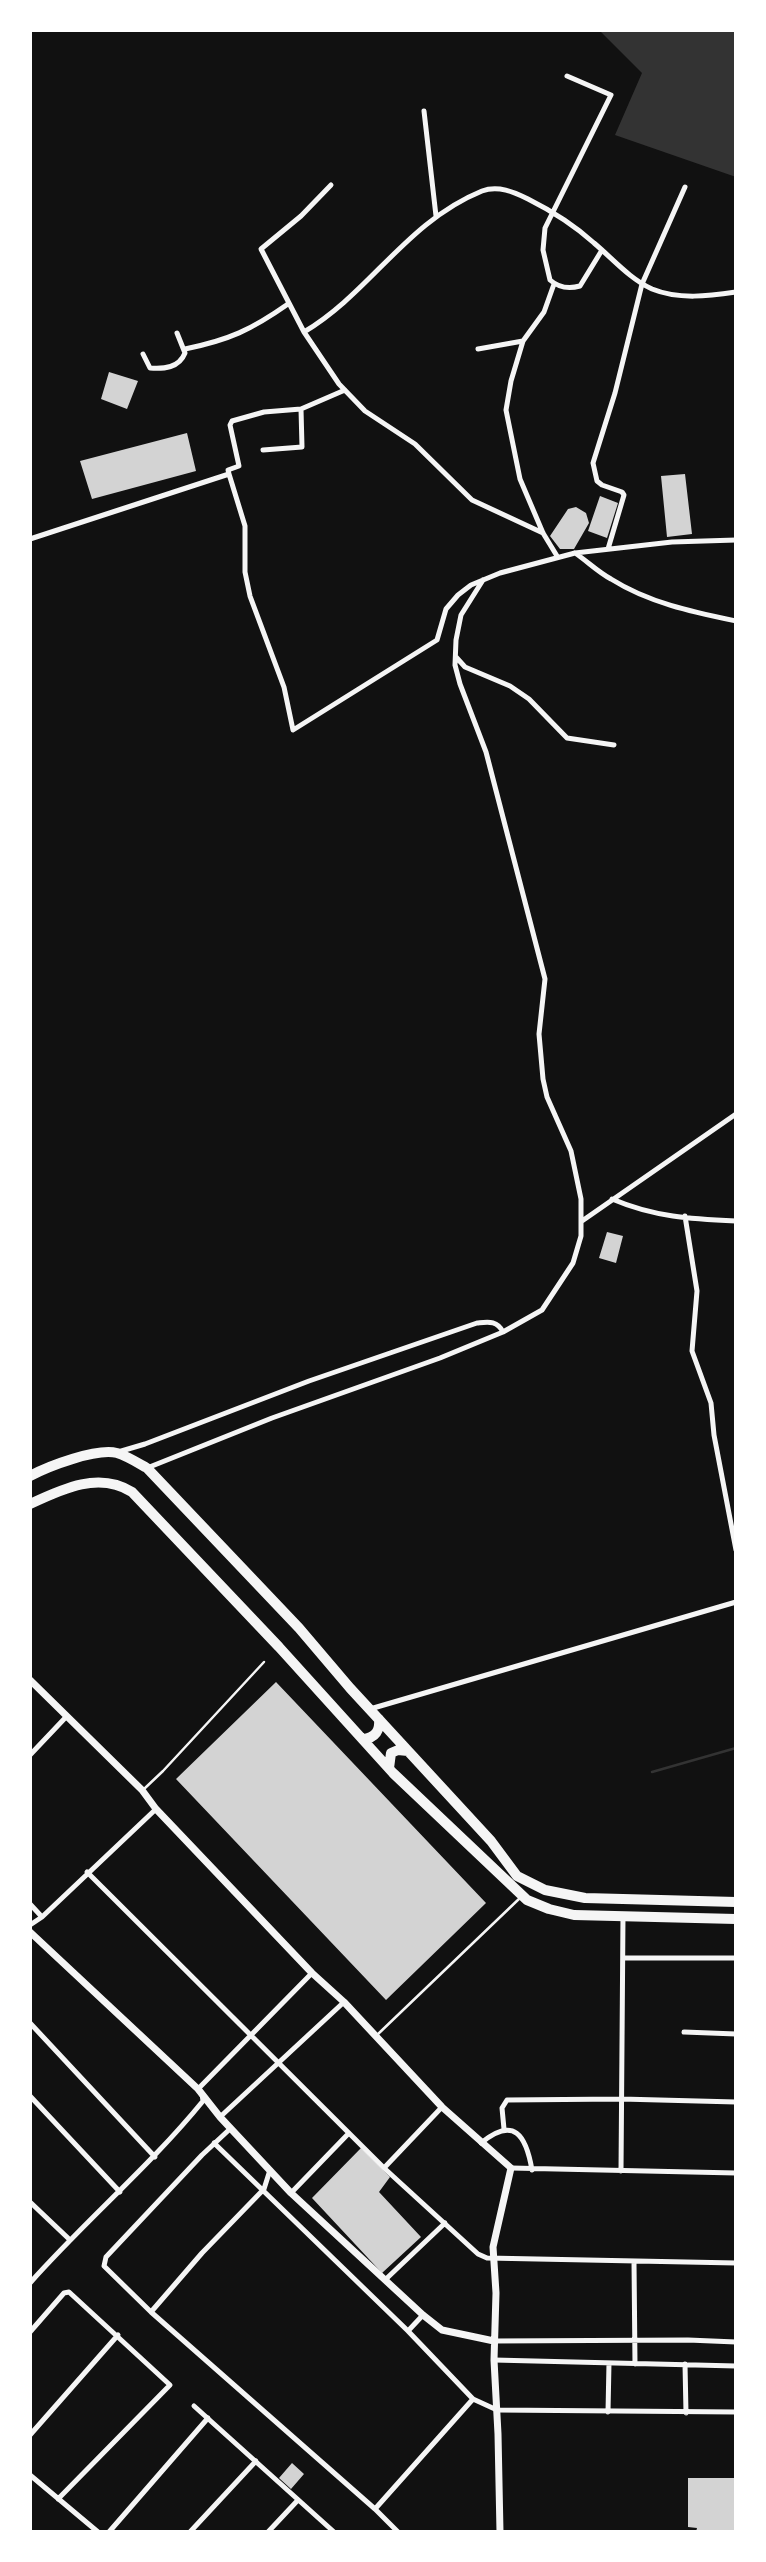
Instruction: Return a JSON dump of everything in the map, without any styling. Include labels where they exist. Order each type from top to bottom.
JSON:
[{"type":"highway","points":[[30,1476],[65,1462],[115,1452],[147,1468],[299,1628],[491,1841],[517,1876],[545,1890],[585,1898],[734,1902],[733,1919],[574,1915],[549,1909],[521,1897],[390,1768],[180,1540],[132,1492],[120,1484],[98,1481],[70,1486],[30,1504]]},
{"type":"highway","points":[[363,1739],[373,1737],[377,1732],[379,1718]]},
{"type":"highway","points":[[390,1768],[391,1753],[398,1750],[408,1751]]},
{"type":"street","points":[[567,76],[611,95],[545,228],[543,250],[547,273],[554,284],[566,288],[580,286],[602,250]]},
{"type":"street","points":[[424,111],[436,216]]},
{"type":"street","points":[[331,185],[301,216],[261,249],[304,332],[345,390],[365,411],[415,444],[472,500],[543,533]]},
{"type":"street","points":[[608,549],[624,495],[597,481],[593,463],[615,393],[642,284],[685,187]]},
{"type":"street","points":[[304,332],[324,320],[402,244],[436,216],[479,192],[495,188],[519,195],[554,212],[642,284],[684,297],[736,292]]},
{"type":"street","points":[[554,284],[544,312],[523,341],[510,381],[506,410],[520,479],[543,533],[557,556]]},
{"type":"street","points":[[185,349],[223,341],[242,333],[288,304]]},
{"type":"street","points":[[143,354],[148,366],[159,368],[179,362],[184,357],[185,349],[177,333]]},
{"type":"street","points":[[478,349],[523,341]]},
{"type":"street","points":[[345,390],[301,409],[264,412],[231,422],[239,466],[228,470],[244,526],[250,596],[284,687],[293,730],[437,640],[446,609],[458,595],[483,580],[557,556],[575,553],[672,542],[736,540]]},
{"type":"street","points":[[263,450],[302,447],[301,409]]},
{"type":"street","points":[[30,539],[229,474]]},
{"type":"street","points":[[575,553],[608,578],[640,595],[689,612],[736,621]]},
{"type":"street","points":[[147,1468],[503,1332],[542,1310],[573,1263],[581,1237],[579,1180],[571,1151],[547,1097],[543,1079],[538,1034],[545,987],[544,971],[486,752],[460,684],[455,654],[461,615],[483,580]]},
{"type":"street","points":[[455,654],[465,667],[510,686],[529,699],[567,738],[614,745]]},
{"type":"street","points":[[582,1221],[736,1114]]},
{"type":"street","points":[[612,1199],[647,1213],[736,1221]]},
{"type":"street","points":[[685,1216],[697,1292],[692,1351],[710,1403],[736,1550]]},
{"type":"street","points":[[115,1452],[145,1444],[309,1381],[477,1323],[493,1322],[500,1325],[503,1332]]},
{"type":"street","points":[[370,1709],[736,1602]]},
{"type":"street","points":[[30,1680],[142,1790],[156,1809],[442,2107],[510,2168],[736,2173]]},
{"type":"street","points":[[30,1755],[66,1717]]},
{"type":"street","points":[[30,1925],[42,1917],[156,1809]]},
{"type":"street","points":[[88,1872],[250,2037],[478,2255],[493,2258],[736,2263]]},
{"type":"street","points":[[30,1904],[42,1917]]},
{"type":"street","points":[[621,2171],[623,1916]]},
{"type":"street","points":[[30,1932],[200,2092],[291,2193],[442,2330],[494,2341],[635,2339],[736,2342]]},
{"type":"street","points":[[623,1958],[736,1958]]},
{"type":"street","points":[[200,2092],[312,1973]]},
{"type":"street","points":[[220,2117],[344,2002]]},
{"type":"street","points":[[30,2023],[155,2157]]},
{"type":"street","points":[[684,2032],[736,2034]]},
{"type":"street","points":[[30,2283],[69,2239],[155,2157],[203,2101],[200,2092]]},
{"type":"street","points":[[30,2096],[120,2192]]},
{"type":"street","points":[[505,2129],[502,2108],[503,2102],[507,2100],[736,2102]]},
{"type":"street","points":[[384,2168],[442,2107]]},
{"type":"street","points":[[231,2128],[104,2262],[104,2266],[151,2312],[398,2532]]},
{"type":"street","points":[[481,2143],[495,2132],[505,2129],[520,2135],[529,2149],[532,2170]]},
{"type":"street","points":[[291,2193],[349,2133]]},
{"type":"street","points":[[214,2143],[408,2331],[473,2399],[497,2410],[736,2412]]},
{"type":"street","points":[[500,2532],[493,2240],[510,2168]]},
{"type":"street","points":[[151,2312],[202,2253],[264,2189],[270,2169]]},
{"type":"street","points":[[30,2202],[69,2239]]},
{"type":"street","points":[[386,2279],[445,2223]]},
{"type":"street","points":[[634,2262],[635,2364]]},
{"type":"street","points":[[30,2332],[64,2292],[69,2291],[170,2385],[58,2499]]},
{"type":"street","points":[[408,2331],[423,2315]]},
{"type":"street","points":[[30,2435],[118,2336]]},
{"type":"street","points":[[494,2360],[736,2366]]},
{"type":"street","points":[[608,2412],[609,2363]]},
{"type":"street","points":[[685,2364],[686,2413]]},
{"type":"street","points":[[375,2509],[473,2399]]},
{"type":"street","points":[[194,2406],[334,2532]]},
{"type":"street","points":[[109,2532],[208,2418]]},
{"type":"street","points":[[190,2532],[256,2461]]},
{"type":"street","points":[[30,2475],[98,2532]]},
{"type":"street","points":[[268,2532],[298,2500]]},
{"type":"lane","points":[[142,1790],[264,1662]]},
{"type":"lane","points":[[375,2036],[521,1897]]},
{"type":"shaded area","points":[[599,30],[736,30],[736,177],[615,135],[642,73]]},
{"type":"building","points":[[109,372],[138,381],[127,409],[101,399]]},
{"type":"building","points":[[187,433],[196,471],[92,499],[80,461]]},
{"type":"building","points":[[685,474],[692,534],[667,537],[661,476]]},
{"type":"building","points":[[600,496],[618,503],[607,538],[588,531]]},
{"type":"building","points":[[576,507],[586,513],[589,523],[574,549],[560,549],[550,536],[568,509]]},
{"type":"building","points":[[607,1232],[623,1236],[616,1263],[599,1258]]},
{"type":"building","points":[[276,1682],[486,1903],[386,2000],[176,1779]]},
{"type":"building","points":[[361,2148],[390,2177],[379,2192],[421,2237],[382,2273],[312,2198]]},
{"type":"building","points":[[292,2463],[304,2474],[291,2489],[279,2478]]},
{"type":"building","points":[[688,2478],[736,2478],[736,2532],[696,2532],[697,2528],[688,2527]]},
{"type":"waterway","points":[[652,1772],[736,1748]]}]
